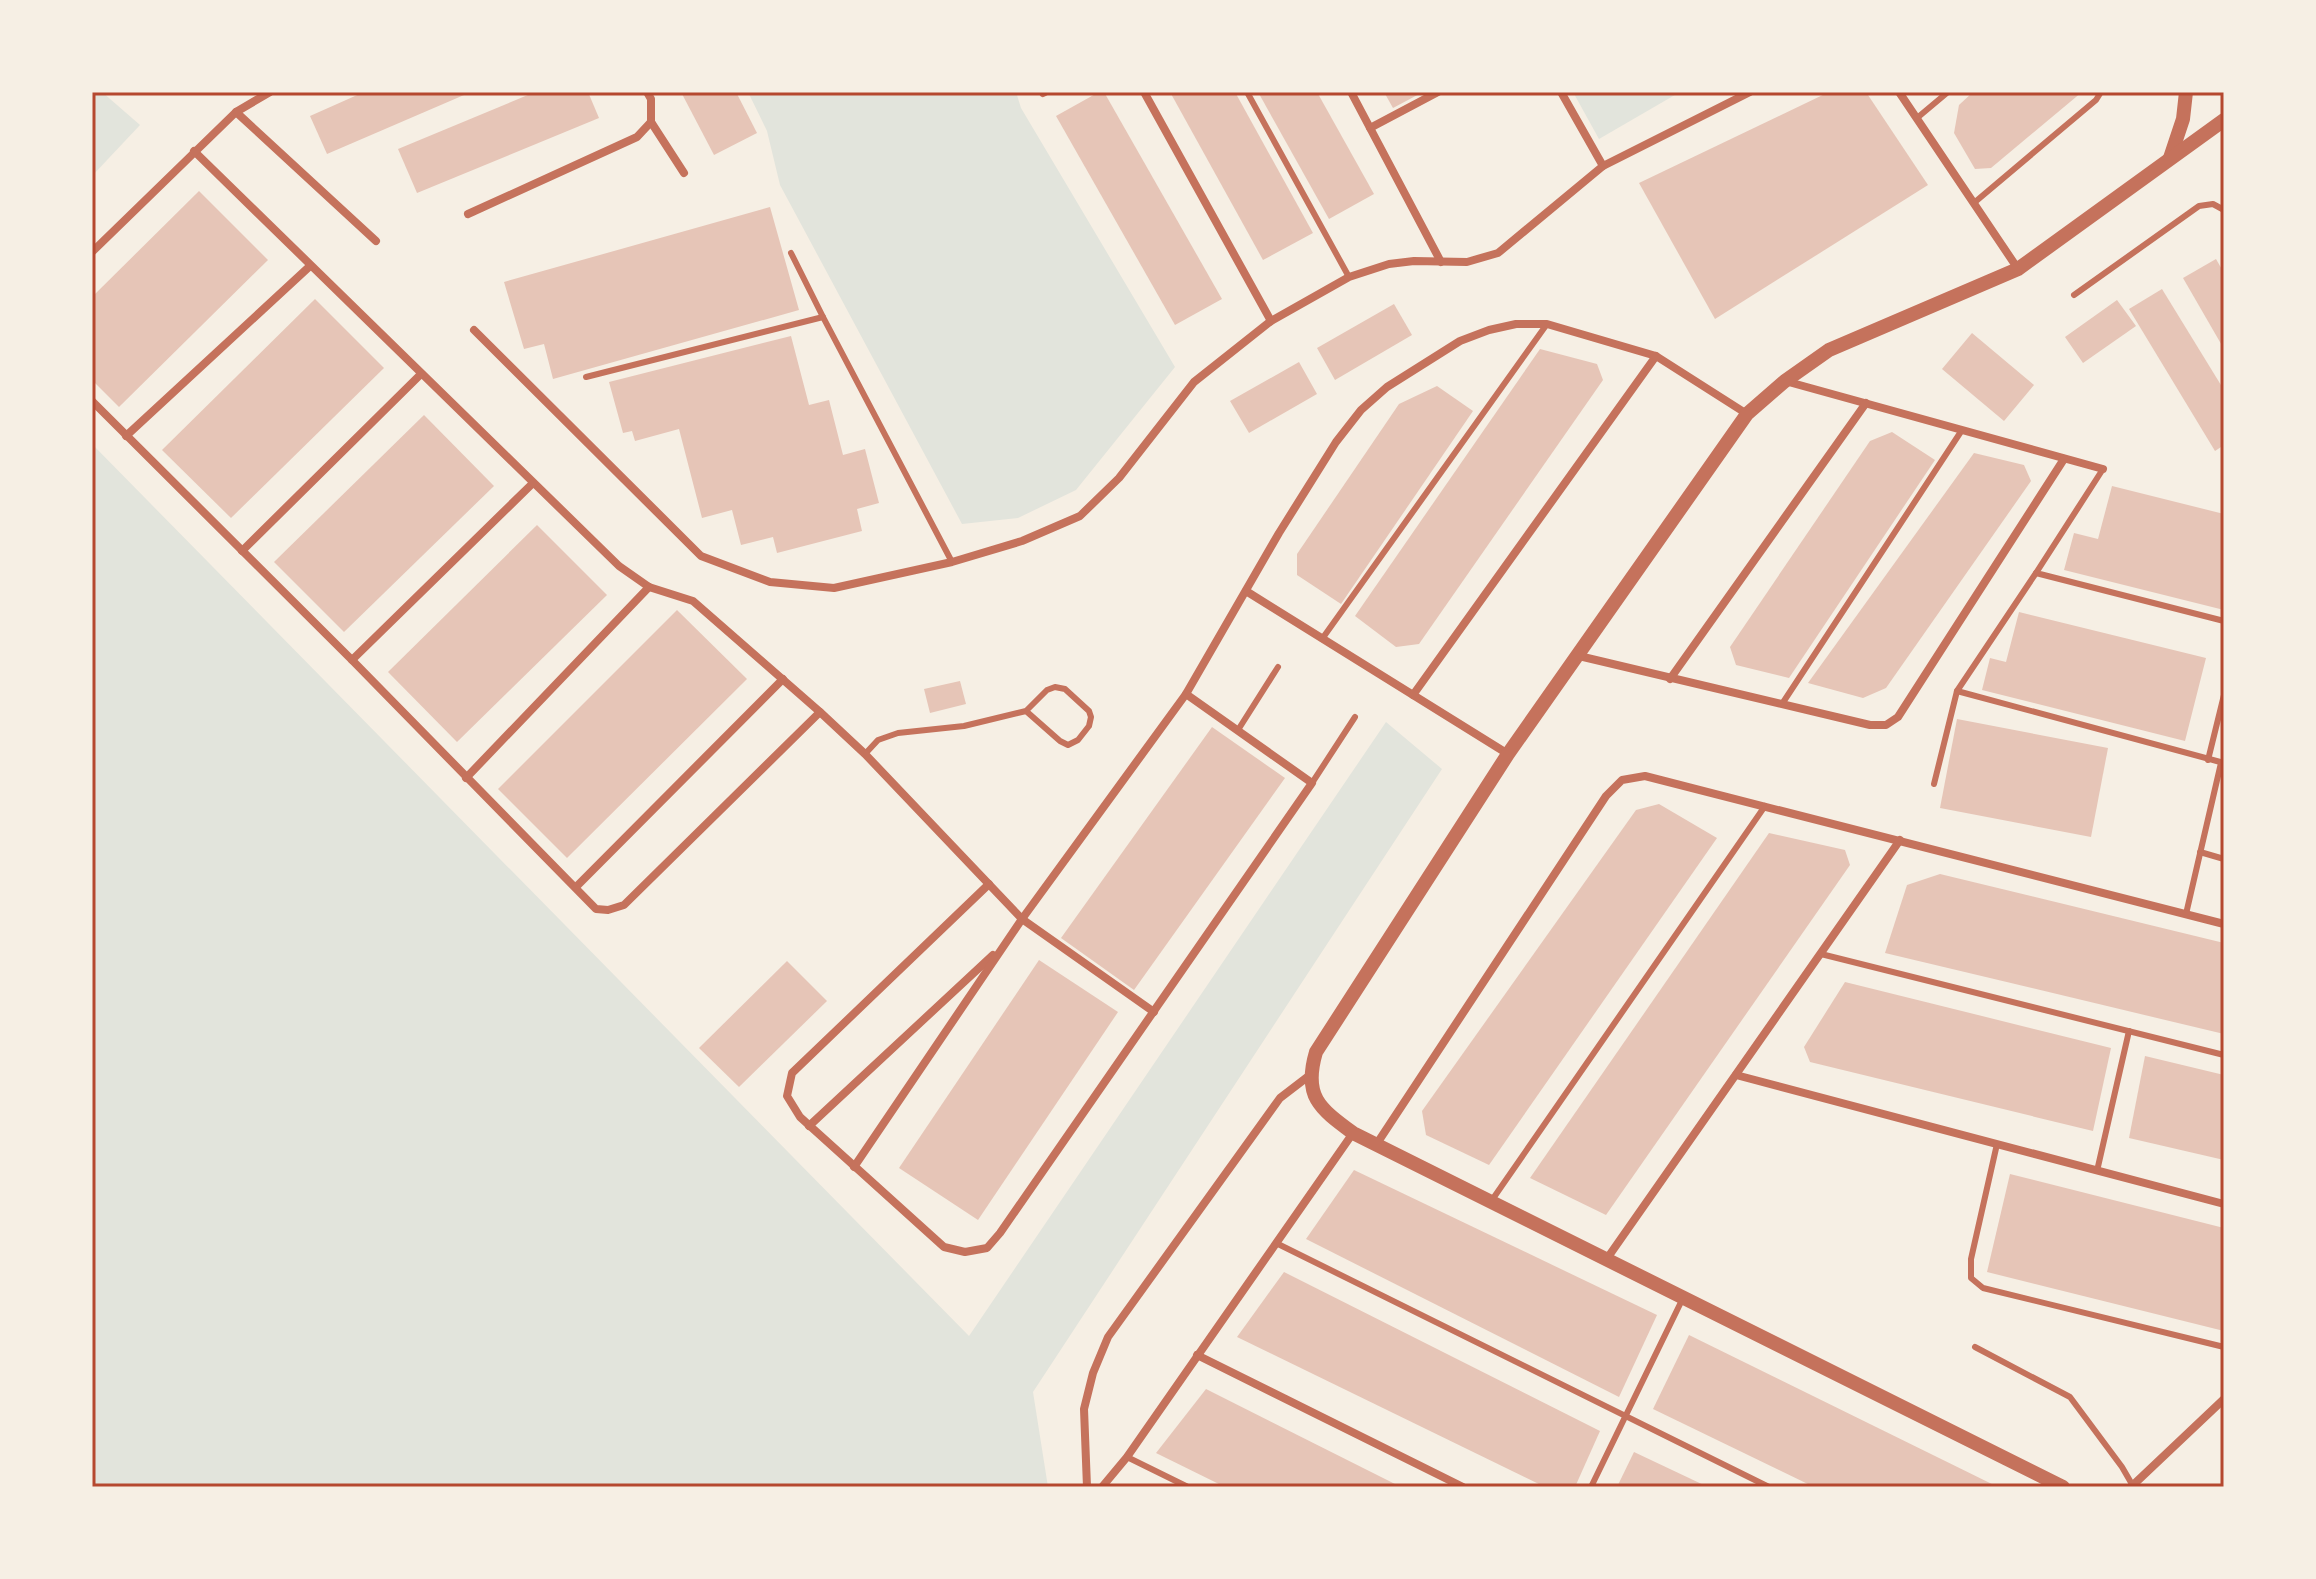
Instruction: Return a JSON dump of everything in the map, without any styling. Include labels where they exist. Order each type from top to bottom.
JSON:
[{"type":"street","points":[[92,252],[236,112],[270,92]]},
{"type":"street","points":[[647,92],[651,99],[651,122],[684,173]]},
{"type":"street","points":[[1144,92],[1271,321]]},
{"type":"street","points":[[1351,92],[1441,262]]},
{"type":"street","points":[[1370,128],[1438,92]]},
{"type":"street","points":[[1561,92],[1603,166]]},
{"type":"street","points":[[474,330],[701,556],[770,582],[834,588],[952,562],[1022,541],[1080,516],[1119,478],[1194,382],[1271,321],[1349,277],[1389,264],[1467,262],[1498,253],[1603,166],[1750,92]]},
{"type":"street","points":[[1899,92],[2018,269]]},
{"type":"street","points":[[2170,159],[2183,119],[2186,92]]},
{"type":"street","points":[[236,112],[376,241]]},
{"type":"street","points":[[2063,1487],[1353,1133],[1317,1102],[1310,1075],[1316,1052],[1508,754],[1747,414],[1785,381],[1829,350],[2018,269],[2224,120]]},
{"type":"street","points":[[468,214],[637,137],[651,122]]},
{"type":"street","points":[[194,151],[619,566],[649,587],[693,601],[865,754],[1022,919],[1154,1012]]},
{"type":"street","points":[[126,436],[310,266]]},
{"type":"street","points":[[854,1167],[1022,919],[1186,694],[1279,533],[1336,442],[1361,410],[1387,387],[1460,341],[1516,324],[1547,324],[1656,356],[1747,414]]},
{"type":"street","points":[[1413,695],[1656,356]]},
{"type":"street","points":[[242,551],[421,374]]},
{"type":"street","points":[[1785,381],[2103,469]]},
{"type":"street","points":[[92,401],[596,909],[608,910],[624,905],[820,712]]},
{"type":"street","points":[[1670,679],[1866,403]]},
{"type":"street","points":[[1579,656],[1870,725],[1886,725],[1898,717],[2064,459]]},
{"type":"street","points":[[352,660],[532,484]]},
{"type":"street","points":[[466,778],[649,587]]},
{"type":"street","points":[[1246,591],[1508,754]]},
{"type":"street","points":[[576,887],[783,679]]},
{"type":"street","points":[[989,884],[792,1073],[787,1096],[809,1126],[944,1247],[965,1252],[987,1248],[1000,1233],[1312,783],[1186,694]]},
{"type":"street","points":[[1376,1145],[1606,796],[1622,780],[1645,776],[2224,924]]},
{"type":"street","points":[[1606,1260],[1900,840]]},
{"type":"street","points":[[809,1126],[1006,944]]},
{"type":"street","points":[[1087,1487],[1084,1409],[1093,1373],[1108,1337],[1280,1098],[1310,1075]]},
{"type":"street","points":[[1736,1075],[2224,1204]]},
{"type":"street","points":[[1102,1487],[1127,1457],[1353,1133]]},
{"type":"street","points":[[1197,1355],[1463,1487]]},
{"type":"street","points":[[2132,1486],[2224,1399]]},
{"type":"lane","points":[[1247,92],[1349,277]]},
{"type":"lane","points":[[1917,118],[1948,92]]},
{"type":"lane","points":[[1975,202],[2096,100],[2101,92]]},
{"type":"lane","points":[[2074,295],[2199,206],[2213,204],[2224,210]]},
{"type":"lane","points":[[791,253],[952,562]]},
{"type":"lane","points":[[586,377],[823,317]]},
{"type":"lane","points":[[1322,639],[1547,324]]},
{"type":"lane","points":[[1782,704],[1962,430]]},
{"type":"lane","points":[[1934,784],[1957,691],[2103,469]]},
{"type":"lane","points":[[2036,573],[2224,621]]},
{"type":"lane","points":[[1238,730],[1278,667]]},
{"type":"lane","points":[[865,754],[878,740],[898,733],[964,726],[1026,711],[1047,690],[1055,687],[1065,689],[1089,711],[1091,717],[1089,726],[1078,740],[1068,745],[1026,711]]},
{"type":"lane","points":[[1957,691],[2223,763],[2186,914]]},
{"type":"lane","points":[[2208,760],[2224,695]]},
{"type":"lane","points":[[1312,783],[1355,717]]},
{"type":"lane","points":[[1490,1203],[1765,806]]},
{"type":"lane","points":[[2200,852],[2224,859]]},
{"type":"lane","points":[[1821,954],[2224,1055]]},
{"type":"lane","points":[[2097,1171],[2129,1031]]},
{"type":"lane","points":[[1997,1144],[1971,1259],[1971,1278],[1983,1288],[2224,1347]]},
{"type":"lane","points":[[1276,1243],[1769,1487]]},
{"type":"lane","points":[[1591,1487],[1683,1298]]},
{"type":"lane","points":[[1975,1347],[2070,1397],[2122,1467],[2132,1486]]},
{"type":"lane","points":[[1127,1457],[1188,1487]]},
{"type":"shaded area","points":[[92,92],[102,92],[140,125],[92,176]]},
{"type":"shaded area","points":[[748,92],[1016,92],[1021,108],[1175,367],[1076,490],[1018,518],[962,524],[780,185],[767,131]]},
{"type":"shaded area","points":[[1573,92],[1680,92],[1599,139]]},
{"type":"shaded area","points":[[92,444],[969,1336],[1386,722],[1442,769],[1033,1392],[1048,1487],[92,1487]]},
{"type":"building","points":[[364,92],[471,92],[327,154],[310,116]]},
{"type":"building","points":[[535,92],[588,92],[599,118],[417,193],[398,149]]},
{"type":"building","points":[[681,92],[736,92],[757,133],[714,155]]},
{"type":"building","points":[[1104,92],[1222,299],[1175,325],[1056,116]]},
{"type":"building","points":[[1170,92],[1235,92],[1313,233],[1263,260]]},
{"type":"building","points":[[1258,92],[1317,92],[1374,194],[1329,219]]},
{"type":"building","points":[[1384,92],[1423,92],[1393,108]]},
{"type":"building","points":[[1829,92],[1866,92],[1928,185],[1715,319],[1639,183]]},
{"type":"building","points":[[1973,92],[2082,92],[1991,168],[1975,169],[1954,133],[1959,105]]},
{"type":"building","points":[[199,191],[268,260],[119,407],[92,380],[92,297]]},
{"type":"building","points":[[770,207],[799,310],[553,379],[544,344],[524,349],[504,282]]},
{"type":"building","points":[[2216,259],[2224,273],[2224,349],[2183,278]]},
{"type":"building","points":[[2162,289],[2224,390],[2224,445],[2215,451],[2129,309]]},
{"type":"building","points":[[315,299],[384,368],[231,518],[162,450]]},
{"type":"building","points":[[2117,300],[2136,326],[2083,363],[2065,337]]},
{"type":"building","points":[[1394,304],[1412,335],[1335,380],[1317,348]]},
{"type":"building","points":[[1972,333],[2034,385],[2004,421],[1942,369]]},
{"type":"building","points":[[791,336],[809,405],[829,400],[843,455],[865,449],[879,503],[857,509],[862,531],[777,553],[773,537],[741,545],[732,510],[702,518],[679,429],[635,441],[632,431],[623,433],[609,382]]},
{"type":"building","points":[[1540,349],[1597,364],[1603,380],[1419,644],[1396,647],[1355,616]]},
{"type":"building","points":[[1299,362],[1317,394],[1249,433],[1230,401]]},
{"type":"building","points":[[1437,386],[1473,411],[1341,604],[1297,575],[1297,554],[1399,404]]},
{"type":"building","points":[[424,415],[494,486],[344,632],[274,562]]},
{"type":"building","points":[[1892,432],[1935,460],[1789,678],[1736,665],[1730,647],[1870,441]]},
{"type":"building","points":[[1974,453],[2024,465],[2031,481],[1886,688],[1863,698],[1808,683]]},
{"type":"building","points":[[2112,486],[2224,514],[2224,610],[2064,570],[2074,533],[2098,539]]},
{"type":"building","points":[[537,525],[607,595],[457,742],[388,672]]},
{"type":"building","points":[[677,610],[747,679],[567,858],[498,789]]},
{"type":"building","points":[[2019,612],[2206,658],[2185,741],[1982,690],[1990,658],[2006,662]]},
{"type":"building","points":[[960,681],[966,704],[930,713],[924,689]]},
{"type":"building","points":[[1957,719],[2108,748],[2091,837],[1940,808]]},
{"type":"building","points":[[1212,727],[1285,778],[1134,990],[1061,938]]},
{"type":"building","points":[[1659,804],[1717,838],[1489,1165],[1426,1135],[1422,1111],[1636,810]]},
{"type":"building","points":[[1769,833],[1845,850],[1850,865],[1606,1215],[1530,1178]]},
{"type":"building","points":[[1940,874],[2224,943],[2224,1034],[1885,953],[1907,885]]},
{"type":"building","points":[[1039,960],[1118,1012],[978,1220],[899,1168]]},
{"type":"building","points":[[787,961],[827,1001],[739,1087],[699,1048]]},
{"type":"building","points":[[1845,982],[2111,1048],[2093,1131],[1810,1062],[1804,1047]]},
{"type":"building","points":[[2145,1056],[2224,1075],[2224,1160],[2129,1138]]},
{"type":"building","points":[[1354,1170],[1657,1315],[1619,1397],[1306,1239]]},
{"type":"building","points":[[2010,1174],[2224,1228],[2224,1331],[1987,1272]]},
{"type":"building","points":[[1284,1272],[1600,1431],[1575,1487],[1545,1487],[1237,1337]]},
{"type":"building","points":[[1689,1335],[1998,1487],[1814,1487],[1653,1409]]},
{"type":"building","points":[[1206,1389],[1401,1487],[1225,1487],[1156,1453]]},
{"type":"building","points":[[1634,1452],[1708,1487],[1617,1487]]}]
